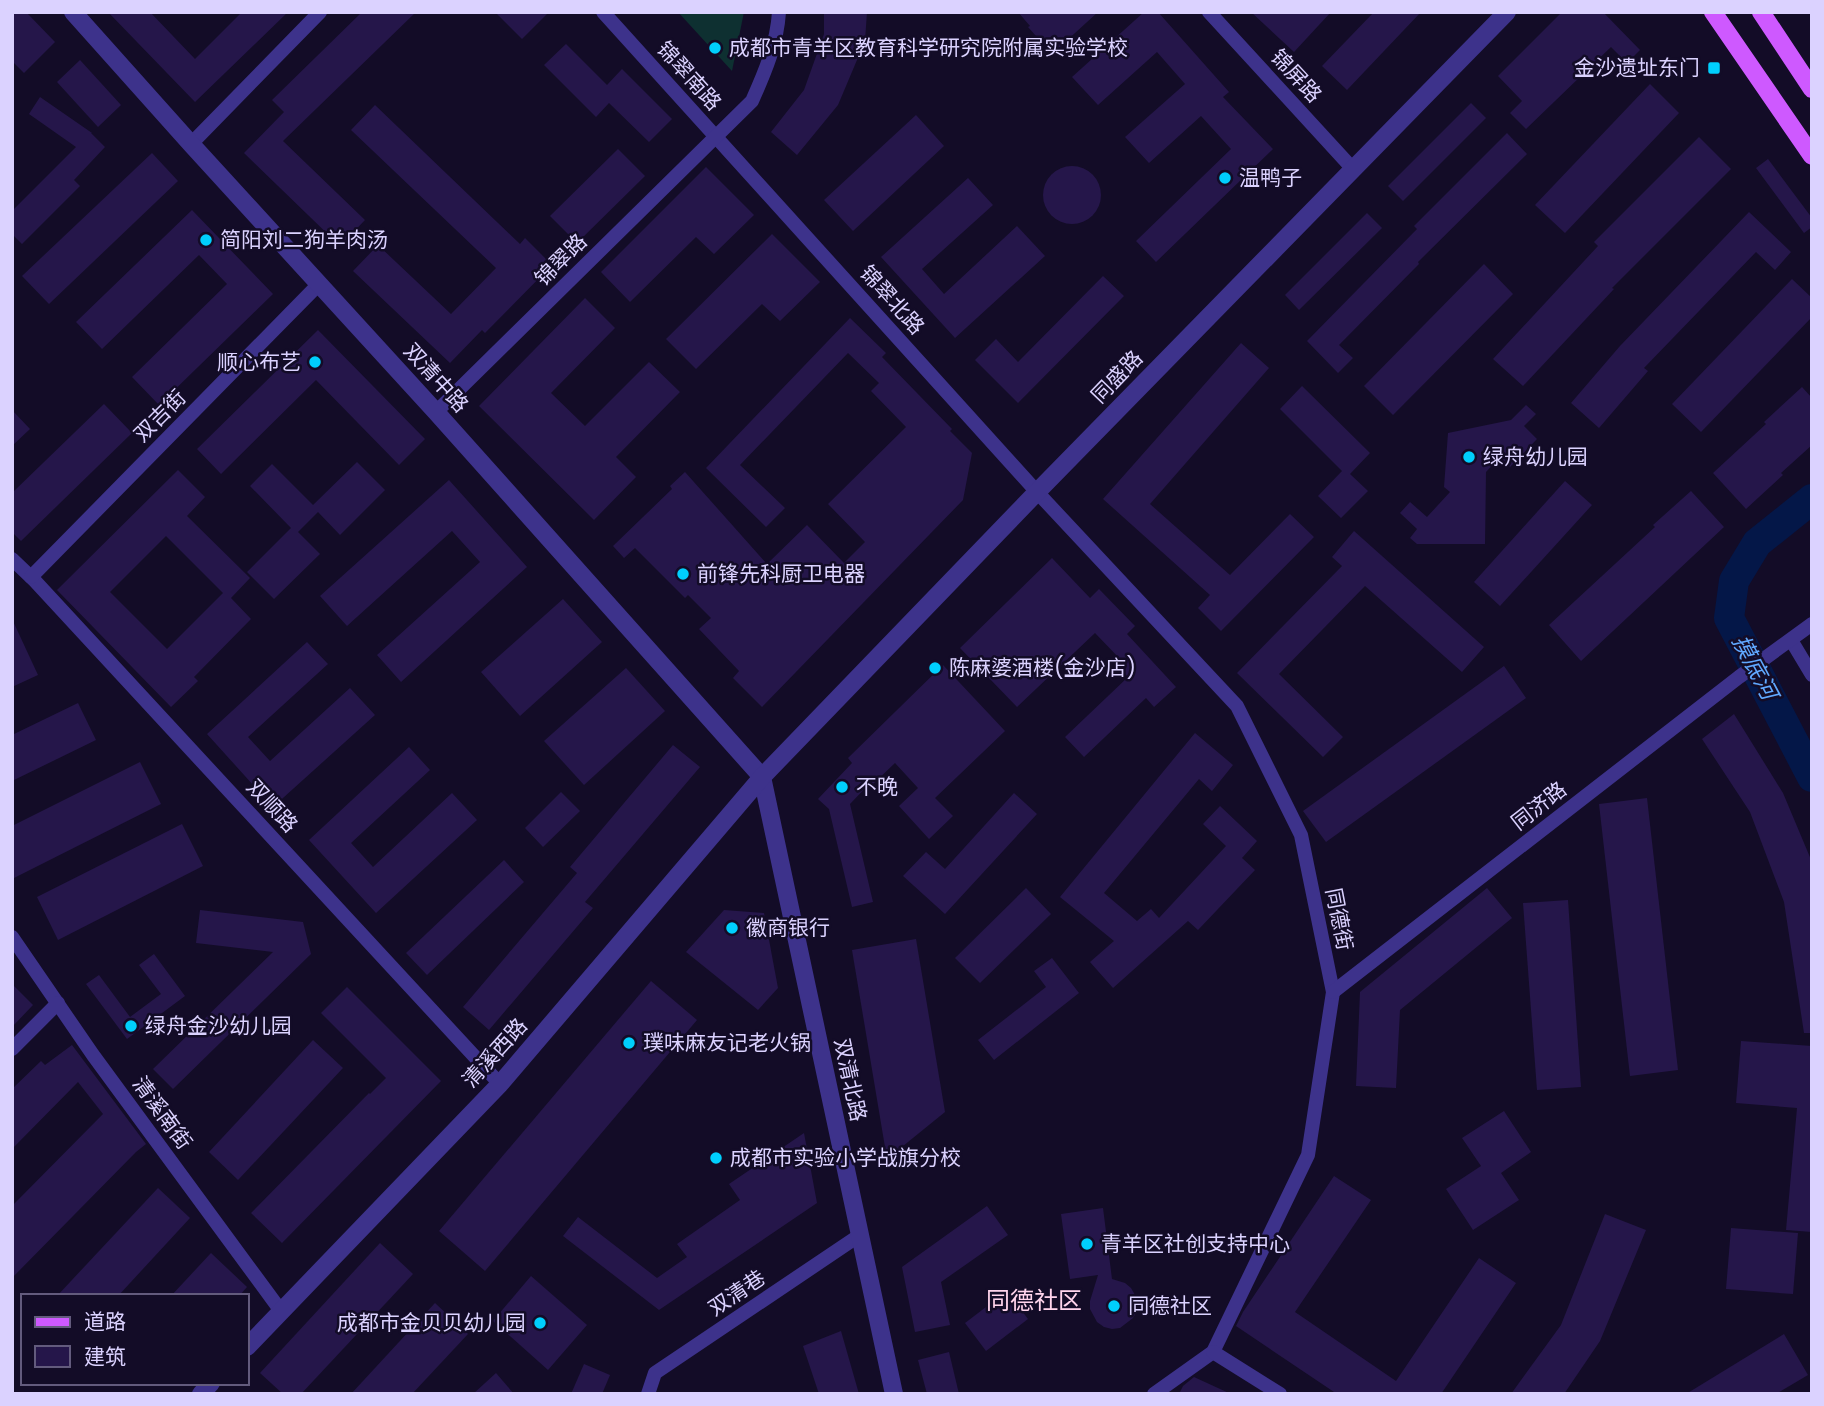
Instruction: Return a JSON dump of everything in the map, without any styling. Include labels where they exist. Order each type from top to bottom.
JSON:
[{"type":"main road","points":[[1713,12],[1812,156]]},
{"type":"main road","points":[[1761,12],[1812,89]]},
{"type":"street","name":"双清中路","points":[[73,12],[762,777]]},
{"type":"street","points":[[191,144],[320,12]]},
{"type":"street","name":"锦翠南路","points":[[603,12],[716,137]]},
{"type":"street","name":"锦翠路","points":[[436,412],[752,101],[768,64],[779,12]]},
{"type":"street","name":"锦屏路","points":[[1209,12],[1353,169]]},
{"type":"street","name":"同盛路","points":[[762,777],[1507,12]]},
{"type":"street","name":"锦翠北路","points":[[716,137],[1037,492]]},
{"type":"street","name":"双吉街","points":[[31,577],[319,284]]},
{"type":"street","name":"同德街","points":[[1037,492],[1237,706],[1301,835],[1333,992],[1308,1155],[1213,1352],[1154,1394]]},
{"type":"street","name":"双顺路","points":[[12,559],[500,1084]]},
{"type":"street","points":[[1812,624],[1791,640],[1812,676]]},
{"type":"street","name":"同济路","points":[[1333,992],[1739,677],[1791,640]]},
{"type":"street","name":"清溪西路","points":[[248,1345],[500,1084],[762,777]]},
{"type":"street","name":"双清北路","points":[[762,777],[894,1394]]},
{"type":"street","name":"清溪南街","points":[[12,937],[93,1055],[281,1311]]},
{"type":"street","points":[[12,1049],[58,1003]]},
{"type":"street","name":"双清巷","points":[[648,1394],[655,1373],[860,1235]]},
{"type":"street","points":[[1213,1352],[1280,1394]]},
{"type":"green space","points":[[678,12],[744,12],[732,71]]},
{"type":"building","points":[[12,12],[26,12],[55,42],[24,73],[12,61]]},
{"type":"building","points":[[108,12],[150,12],[195,59],[242,12],[288,12],[195,102]]},
{"type":"building","points":[[362,12],[416,12],[283,141],[365,220],[340,246],[244,153],[284,112],[272,100]]},
{"type":"building","points":[[495,12],[549,12],[522,39]]},
{"type":"building","points":[[824,12],[867,12],[865,41],[838,105],[797,155],[771,132],[804,90],[824,34]]},
{"type":"building","points":[[1018,12],[1098,12],[1052,54]]},
{"type":"building","points":[[1144,12],[1158,12],[1229,92],[1223,97],[1273,149],[1156,262],[1136,241],[1231,149],[1201,116],[1149,163],[1125,137],[1185,84],[1157,52],[1098,105],[1072,77]]},
{"type":"building","points":[[1251,12],[1331,12],[1294,52]]},
{"type":"building","points":[[1374,12],[1421,12],[1347,90],[1322,66]]},
{"type":"building","points":[[1562,12],[1603,12],[1640,50],[1627,63],[1611,47],[1526,129],[1510,113],[1522,101],[1498,76]]},
{"type":"building","points":[[566,44],[607,85],[622,69],[672,119],[649,142],[609,103],[596,117],[544,65]]},
{"type":"building","points":[[80,60],[121,105],[98,127],[57,82]]},
{"type":"building","points":[[1650,84],[1679,113],[1565,233],[1535,205]]},
{"type":"building","points":[[40,97],[92,133],[105,147],[74,180],[80,186],[22,244],[12,234],[12,211],[76,147],[29,114]]},
{"type":"building","points":[[1471,103],[1486,118],[1403,201],[1388,186]]},
{"type":"building","points":[[375,105],[520,244],[525,238],[552,265],[485,333],[482,330],[450,363],[353,271],[378,245],[451,314],[496,268],[351,130]]},
{"type":"building","points":[[916,115],[944,146],[853,231],[824,200]]},
{"type":"building","points":[[1507,133],[1527,154],[1339,345],[1353,358],[1338,373],[1307,341],[1417,229],[1414,226]]},
{"type":"building","points":[[1699,137],[1731,169],[1612,288],[1614,289],[1523,386],[1493,359],[1598,246],[1594,242]]},
{"type":"building","points":[[618,149],[645,176],[577,243],[550,216]]},
{"type":"building","points":[[152,153],[178,181],[49,304],[22,276]]},
{"type":"building","points":[[1768,159],[1812,218],[1812,227],[1804,233],[1756,168]]},
{"type":"building","points":[[1072,166],[1088,171],[1096,179],[1101,195],[1096,211],[1088,219],[1072,224],[1056,219],[1048,211],[1043,195],[1048,179],[1056,171]]},
{"type":"building","points":[[706,167],[754,215],[714,254],[696,237],[630,302],[601,272]]},
{"type":"building","points":[[968,178],[993,205],[922,269],[944,294],[1017,226],[1045,256],[955,338],[881,257]]},
{"type":"building","points":[[192,210],[273,294],[159,405],[132,377],[227,284],[199,255],[102,349],[76,322]]},
{"type":"building","points":[[1749,212],[1791,252],[1775,270],[1756,252],[1644,368],[1648,371],[1599,428],[1571,403],[1620,346]]},
{"type":"building","points":[[1367,213],[1382,228],[1299,310],[1285,295]]},
{"type":"building","points":[[772,234],[820,282],[780,321],[762,304],[696,369],[666,339]]},
{"type":"building","points":[[1484,264],[1513,294],[1393,415],[1364,386]]},
{"type":"building","points":[[1103,276],[1124,296],[1018,403],[975,360],[996,339],[1018,362]]},
{"type":"building","points":[[1792,279],[1812,298],[1812,317],[1701,432],[1672,404]]},
{"type":"building","points":[[585,298],[615,328],[551,393],[585,426],[649,362],[680,392],[616,457],[636,477],[594,520],[479,406]]},
{"type":"building","points":[[850,318],[886,353],[882,357],[972,453],[963,500],[762,707],[733,678],[739,671],[699,629],[711,618],[688,595],[685,598],[635,548],[624,558],[613,546],[672,489],[670,486],[685,472],[767,564],[807,525],[844,563],[865,542],[828,504],[906,427],[871,391],[879,383],[848,353],[740,465],[785,508],[766,527],[706,468]]},
{"type":"building","points":[[318,330],[425,439],[399,465],[316,380],[221,474],[197,449]]},
{"type":"building","points":[[1241,343],[1269,368],[1150,504],[1230,575],[1290,514],[1314,537],[1221,631],[1198,608],[1210,595],[1103,499]]},
{"type":"building","points":[[1302,386],[1370,453],[1350,474],[1368,491],[1341,518],[1318,496],[1342,471],[1280,409]]},
{"type":"building","points":[[1802,387],[1812,398],[1812,445],[1746,509],[1713,473]]},
{"type":"building","points":[[104,404],[132,433],[21,541],[12,532],[12,493]]},
{"type":"building","points":[[1526,405],[1536,414],[1524,426],[1537,439],[1510,467],[1500,457],[1486,472],[1485,544],[1417,544],[1410,538],[1417,529],[1400,513],[1410,502],[1427,517],[1450,492],[1444,487],[1448,433],[1511,420]]},
{"type":"building","points":[[12,410],[30,429],[12,446]]},
{"type":"building","points":[[357,462],[385,490],[340,535],[318,512],[298,532],[320,554],[274,599],[247,572],[291,528],[250,486],[272,464],[313,505]]},
{"type":"building","points":[[178,470],[205,497],[187,516],[250,578],[231,598],[251,619],[194,677],[198,681],[171,707],[57,590]],"holes":[[[166,536],[223,593],[167,649],[110,592]]]},
{"type":"building","points":[[449,480],[527,567],[401,682],[377,655],[480,562],[452,531],[347,626],[320,596]]},
{"type":"building","points":[[1565,481],[1592,505],[1500,606],[1474,582]]},
{"type":"building","points":[[1691,491],[1724,527],[1581,661],[1549,625]]},
{"type":"building","points":[[1354,531],[1484,647],[1462,672],[1365,586],[1279,674],[1343,737],[1323,757],[1237,673],[1342,566],[1332,557]]},
{"type":"building","points":[[1052,558],[1090,598],[1099,589],[1135,626],[1127,634],[1176,687],[1154,707],[1146,698],[1084,757],[1065,737],[1128,677],[1115,663],[1119,658],[1095,633],[1017,707],[960,648]]},
{"type":"building","points":[[563,599],[602,642],[520,716],[481,672]]},
{"type":"building","points":[[12,619],[38,675],[12,687]]},
{"type":"building","points":[[307,642],[328,664],[248,737],[270,761],[350,688],[375,715],[273,807],[207,734]]},
{"type":"building","points":[[943,665],[1005,731],[935,798],[953,816],[929,839],[899,806],[918,788],[895,763],[873,784],[871,782],[850,804],[873,902],[852,907],[829,809],[818,799],[852,763],[848,758]]},
{"type":"building","points":[[1504,666],[1526,698],[1326,842],[1303,811]]},
{"type":"building","points":[[626,668],[665,711],[584,785],[544,741]]},
{"type":"building","points":[[78,703],[96,740],[12,781],[12,735]]},
{"type":"building","points":[[1734,714],[1783,793],[1812,862],[1812,1033],[1804,1033],[1784,902],[1750,812],[1702,739]]},
{"type":"building","points":[[1195,733],[1233,765],[1212,791],[1199,779],[1104,893],[1137,921],[1151,909],[1159,918],[1226,846],[1203,824],[1220,806],[1257,841],[1242,858],[1255,870],[1198,930],[1188,921],[1113,988],[1090,962],[1114,941],[1060,897]]},
{"type":"building","points":[[673,745],[700,767],[585,902],[593,908],[489,1030],[463,1007],[577,873],[570,867]]},
{"type":"building","points":[[409,747],[430,770],[351,843],[373,867],[452,793],[477,820],[376,913],[309,840]]},
{"type":"building","points":[[140,762],[161,804],[12,879],[12,826]]},
{"type":"building","points":[[561,792],[580,811],[543,847],[525,828]]},
{"type":"building","points":[[1014,793],[1037,814],[945,914],[903,876],[926,852],[945,869]]},
{"type":"building","points":[[1647,798],[1678,1070],[1630,1076],[1599,804]]},
{"type":"building","points":[[182,824],[203,866],[58,940],[37,897]]},
{"type":"building","points":[[504,860],[524,882],[427,975],[406,953]]},
{"type":"building","points":[[1026,888],[1051,914],[980,983],[955,958]]},
{"type":"building","points":[[1487,888],[1512,918],[1400,1010],[1396,1088],[1356,1086],[1360,992]]},
{"type":"building","points":[[1568,900],[1581,1087],[1537,1090],[1523,903]]},
{"type":"building","points":[[200,910],[303,922],[311,954],[173,1089],[153,1069],[273,952],[196,943]]},
{"type":"building","points":[[724,910],[764,913],[778,988],[758,1010],[686,952]]},
{"type":"building","points":[[916,939],[945,1112],[887,1159],[852,950]]},
{"type":"building","points":[[154,954],[185,996],[127,1039],[86,984],[99,975],[130,1017],[161,994],[139,965]]},
{"type":"building","points":[[1052,958],[1079,993],[994,1060],[978,1040],[1046,987],[1034,971]]},
{"type":"building","points":[[651,981],[697,1020],[485,1271],[439,1231]]},
{"type":"building","points":[[12,984],[33,1005],[12,1027]]},
{"type":"building","points":[[347,987],[441,1081],[282,1243],[251,1213],[386,1078],[321,1013]]},
{"type":"building","points":[[313,1040],[343,1068],[238,1180],[209,1152]]},
{"type":"building","points":[[1741,1041],[1812,1046],[1812,1232],[1786,1230],[1797,1108],[1736,1103]]},
{"type":"building","points":[[72,1045],[146,1144],[12,1278],[12,1206],[103,1114],[78,1082],[12,1149],[12,1089],[41,1061],[45,1065]]},
{"type":"building","points":[[1504,1111],[1531,1152],[1501,1173],[1519,1200],[1473,1230],[1446,1189],[1481,1166],[1462,1138]]},
{"type":"building","points":[[804,1133],[817,1203],[659,1310],[563,1236],[578,1217],[657,1278],[687,1257],[677,1244],[740,1200],[729,1184]]},
{"type":"building","points":[[1334,1176],[1371,1200],[1295,1312],[1396,1381],[1479,1258],[1516,1283],[1441,1394],[1337,1394],[1236,1326]]},
{"type":"building","points":[[158,1188],[190,1218],[120,1294],[59,1294]]},
{"type":"building","points":[[987,1206],[1008,1235],[941,1282],[950,1325],[915,1332],[902,1267]]},
{"type":"building","points":[[1103,1208],[1112,1279],[1131,1288],[1137,1302],[1137,1311],[1133,1318],[1120,1328],[1112,1329],[1097,1322],[1090,1309],[1098,1275],[1070,1279],[1061,1214]]},
{"type":"building","points":[[1605,1214],[1646,1230],[1600,1341],[1564,1394],[1511,1394],[1561,1325]]},
{"type":"building","points":[[1731,1228],[1798,1233],[1793,1294],[1726,1289]]},
{"type":"building","points":[[380,1243],[413,1274],[301,1394],[283,1394],[260,1373]]},
{"type":"building","points":[[211,1253],[247,1287],[241,1294],[173,1294]]},
{"type":"building","name":"成都市金贝贝幼儿园","points":[[531,1276],[587,1325],[548,1370],[493,1321]]},
{"type":"building","points":[[1007,1291],[1028,1319],[986,1351],[965,1323]]},
{"type":"building","points":[[435,1303],[468,1334],[412,1394],[351,1394]]},
{"type":"building","points":[[841,1331],[859,1394],[819,1394],[803,1346]]},
{"type":"building","points":[[1784,1334],[1808,1375],[1776,1394],[1686,1394]]},
{"type":"building","points":[[949,1352],[959,1394],[927,1394],[918,1360]]},
{"type":"building","points":[[584,1364],[610,1375],[602,1394],[571,1394]]},
{"type":"building","points":[[496,1373],[514,1394],[473,1394]]},
{"type":"building","points":[[1194,1377],[1231,1394],[1179,1394],[1183,1386]]},
{"type":"waterway","name":"摸底河","points":[[1812,499],[1757,543],[1734,581],[1729,618],[1812,777]]},
{"type":"place","name":"成都市青羊区教育科学研究院附属实验学校","points":[[715,48]]},
{"type":"place","name":"金沙遗址东门","points":[[1714,68]]},
{"type":"place","name":"温鸭子","points":[[1225,178]]},
{"type":"place","name":"简阳刘二狗羊肉汤","points":[[206,240]]},
{"type":"place","name":"顺心布艺","points":[[315,362]]},
{"type":"place","name":"绿舟幼儿园","points":[[1469,457]]},
{"type":"place","name":"前锋先科厨卫电器","points":[[683,574]]},
{"type":"place","name":"陈麻婆酒楼(金沙店)","points":[[935,668]]},
{"type":"place","name":"不晚","points":[[842,787]]},
{"type":"place","name":"徽商银行","points":[[732,928]]},
{"type":"place","name":"绿舟金沙幼儿园","points":[[131,1026]]},
{"type":"place","name":"璞味麻友记老火锅","points":[[629,1043]]},
{"type":"place","name":"成都市实验小学战旗分校","points":[[716,1158]]},
{"type":"place","name":"青羊区社创支持中心","points":[[1087,1244]]},
{"type":"place","name":"同德社区","points":[[1114,1306]]},
{"type":"place","name":"成都市金贝贝幼儿园","points":[[540,1323]]},
{"type":"district","name":"同德社区","points":[[1034,1301]]}]
